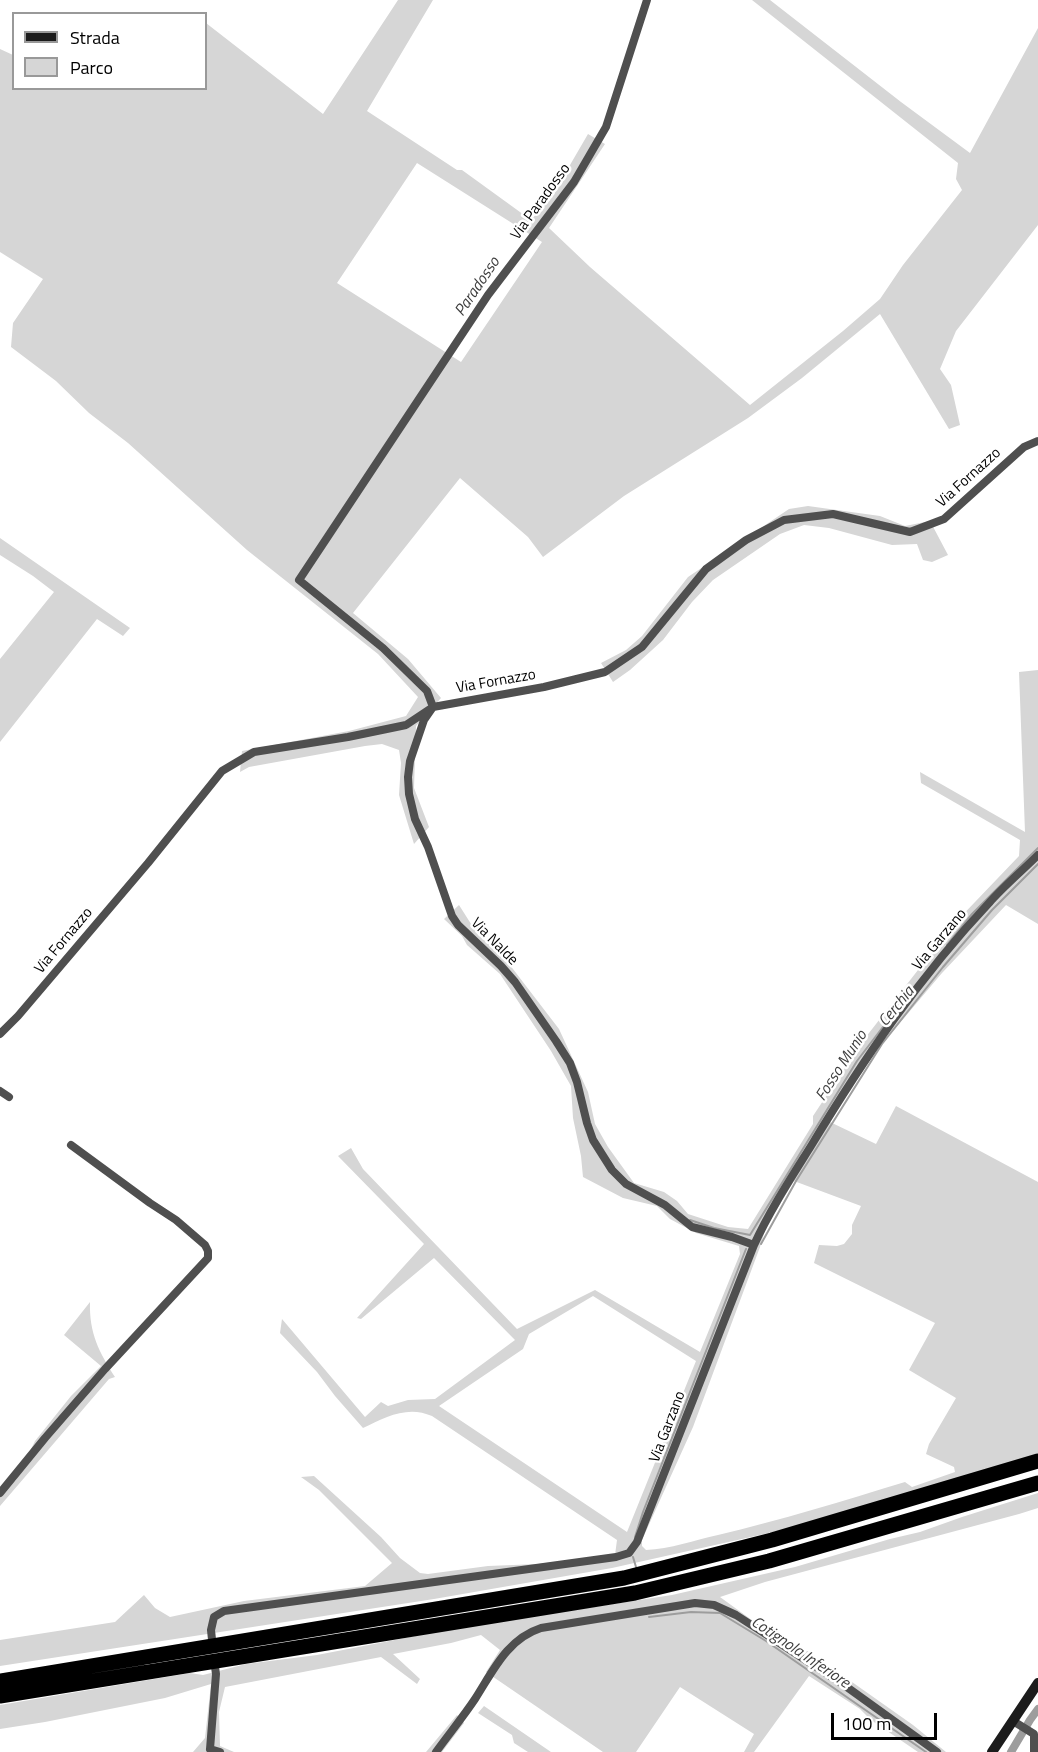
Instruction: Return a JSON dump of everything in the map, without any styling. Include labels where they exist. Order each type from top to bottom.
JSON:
[{"type":"highway","points":[[0,1681],[624,1578],[772,1540],[1031,1463]]},
{"type":"highway","points":[[0,1696],[635,1593],[769,1561],[1035,1484]]},
{"type":"main road","points":[[992,1752],[1038,1683]]},
{"type":"street","name":"Via Paradosso","points":[[433,707],[427,691],[383,648],[299,580],[488,296],[574,182],[606,126],[647,0]]},
{"type":"street","name":"Via Fornazzo","points":[[0,1034],[18,1016],[148,863],[222,771],[254,752],[405,725],[433,707],[544,687],[605,672],[642,647],[706,569],[746,540],[783,520],[832,514],[910,532],[944,519],[1024,447],[1038,441]]},
{"type":"street","name":"Via Nalde","points":[[433,707],[424,720],[410,761],[409,794],[415,819],[428,847],[452,916],[514,982],[570,1063],[593,1140],[612,1170],[626,1184],[665,1205],[686,1224],[754,1245]]},
{"type":"street","name":"Via Garzano","points":[[208,1750],[216,1674],[211,1630],[214,1617],[224,1611],[616,1557],[629,1552],[637,1542],[765,1222],[876,1042],[941,958],[982,911],[1038,855]]},
{"type":"street","points":[[0,1091],[9,1097]]},
{"type":"street","points":[[0,1493],[105,1369],[207,1258],[208,1251],[205,1245],[176,1220],[71,1145]]},
{"type":"street","points":[[436,1752],[504,1654],[520,1637],[530,1631],[695,1603],[714,1605],[736,1615],[844,1685],[937,1752]]},
{"type":"street","points":[[1012,1721],[1036,1731],[1034,1752]]},
{"type":"street","points":[[208,1750],[220,1752]]},
{"type":"green space","points":[[398,0],[433,0],[367,111],[457,170],[462,170],[531,220],[552,196],[588,134],[605,144],[549,228],[590,267],[750,405],[880,299],[903,265],[962,190],[956,179],[958,163],[752,0],[770,0],[970,153],[1038,28],[1038,225],[956,331],[940,369],[951,385],[960,425],[949,429],[880,314],[802,378],[748,418],[624,496],[543,557],[528,537],[460,478],[353,613],[408,659],[441,698],[416,726],[414,788],[429,827],[414,844],[399,795],[401,763],[399,750],[382,744],[365,746],[249,767],[240,772],[242,751],[349,731],[406,716],[418,697],[378,654],[247,550],[128,443],[89,413],[56,381],[11,347],[13,323],[43,279],[0,252],[0,49],[12,55],[12,90],[207,90],[207,24],[323,114]],"holes":[[[417,163],[542,242],[461,362],[337,283]]]},
{"type":"green space","points":[[808,506],[880,516],[905,526],[930,521],[948,555],[932,562],[923,560],[917,544],[892,545],[829,528],[804,525],[780,534],[713,580],[692,602],[663,640],[613,682],[601,663],[626,650],[642,636],[688,577],[789,509]]},
{"type":"green space","points":[[0,538],[130,628],[123,636],[97,619],[0,742],[0,659],[54,592],[0,555]]},
{"type":"green space","points":[[1038,670],[1038,924],[1006,905],[942,973],[866,1063],[830,1122],[876,1144],[896,1106],[1038,1182],[1038,1455],[836,1518],[612,1568],[434,1599],[0,1666],[0,1640],[115,1622],[144,1595],[155,1608],[170,1617],[244,1601],[365,1586],[392,1563],[319,1490],[301,1477],[314,1476],[381,1537],[400,1558],[420,1573],[428,1574],[488,1566],[538,1564],[615,1555],[617,1540],[432,1416],[405,1412],[388,1416],[363,1428],[317,1372],[280,1333],[282,1319],[365,1417],[381,1402],[388,1406],[408,1400],[435,1399],[515,1340],[434,1258],[361,1319],[357,1318],[424,1244],[338,1156],[351,1148],[363,1169],[517,1329],[595,1290],[700,1352],[740,1254],[739,1246],[696,1233],[670,1219],[657,1206],[623,1198],[583,1177],[573,1118],[571,1086],[551,1051],[500,974],[467,945],[462,936],[444,919],[459,905],[478,935],[503,956],[559,1029],[588,1092],[595,1124],[608,1147],[634,1183],[664,1192],[677,1201],[688,1214],[728,1227],[748,1229],[813,1124],[813,1116],[862,1042],[953,925],[1019,856],[1020,840],[921,783],[920,772],[1025,832],[1019,672]],"holes":[[[794,1181],[861,1206],[852,1225],[852,1234],[844,1244],[819,1245],[814,1263],[935,1323],[909,1370],[956,1398],[929,1444],[926,1454],[954,1467],[955,1472],[912,1487],[905,1482],[765,1523],[673,1546],[646,1550],[642,1546],[642,1540],[693,1427],[766,1227]],[[593,1296],[696,1361],[627,1532],[439,1406],[523,1349],[529,1334]]]},
{"type":"green space","points":[[90,1302],[91,1323],[96,1342],[115,1377],[109,1379],[0,1506],[0,1491],[16,1480],[35,1441],[71,1396],[101,1366],[64,1335]]},
{"type":"green space","points":[[1038,1493],[1038,1508],[765,1582],[720,1597],[796,1652],[808,1651],[913,1725],[946,1752],[918,1752],[871,1720],[860,1709],[809,1676],[754,1752],[744,1752],[754,1734],[680,1687],[636,1752],[603,1752],[486,1672],[500,1650],[481,1635],[393,1654],[420,1679],[417,1684],[381,1657],[225,1687],[219,1712],[220,1746],[234,1752],[193,1752],[205,1738],[211,1684],[165,1698],[0,1729],[0,1705],[190,1673],[203,1675],[246,1664],[317,1655],[462,1627],[672,1595],[795,1567],[920,1532]]},
{"type":"green space","points":[[484,1706],[551,1752],[528,1752],[514,1743],[512,1735],[478,1713]]},
{"type":"green space","points":[[457,1715],[464,1723],[442,1752],[426,1752]]},
{"type":"waterway","name":"Fosso Munio","points":[[947,945],[972,914],[1038,848]]},
{"type":"waterway","name":"Cerchia","points":[[761,1244],[796,1181],[882,1044],[992,910],[1038,864]]},
{"type":"waterway","name":"Fosso Munio","points":[[690,1220],[714,1228],[750,1235],[857,1061],[908,994]]},
{"type":"waterway","name":"Cotignola Inferiore","points":[[635,1537],[746,1249]]},
{"type":"waterway","name":"Cotignola Inferiore","points":[[633,1557],[636,1567]]},
{"type":"waterway","name":"Cotignola Inferiore","points":[[649,1617],[691,1612],[720,1613],[766,1641],[926,1752]]},
{"type":"waterway","points":[[1011,1752],[1038,1709]]},
{"type":"water label","name":"Paradosso","points":[[478,287]]}]
